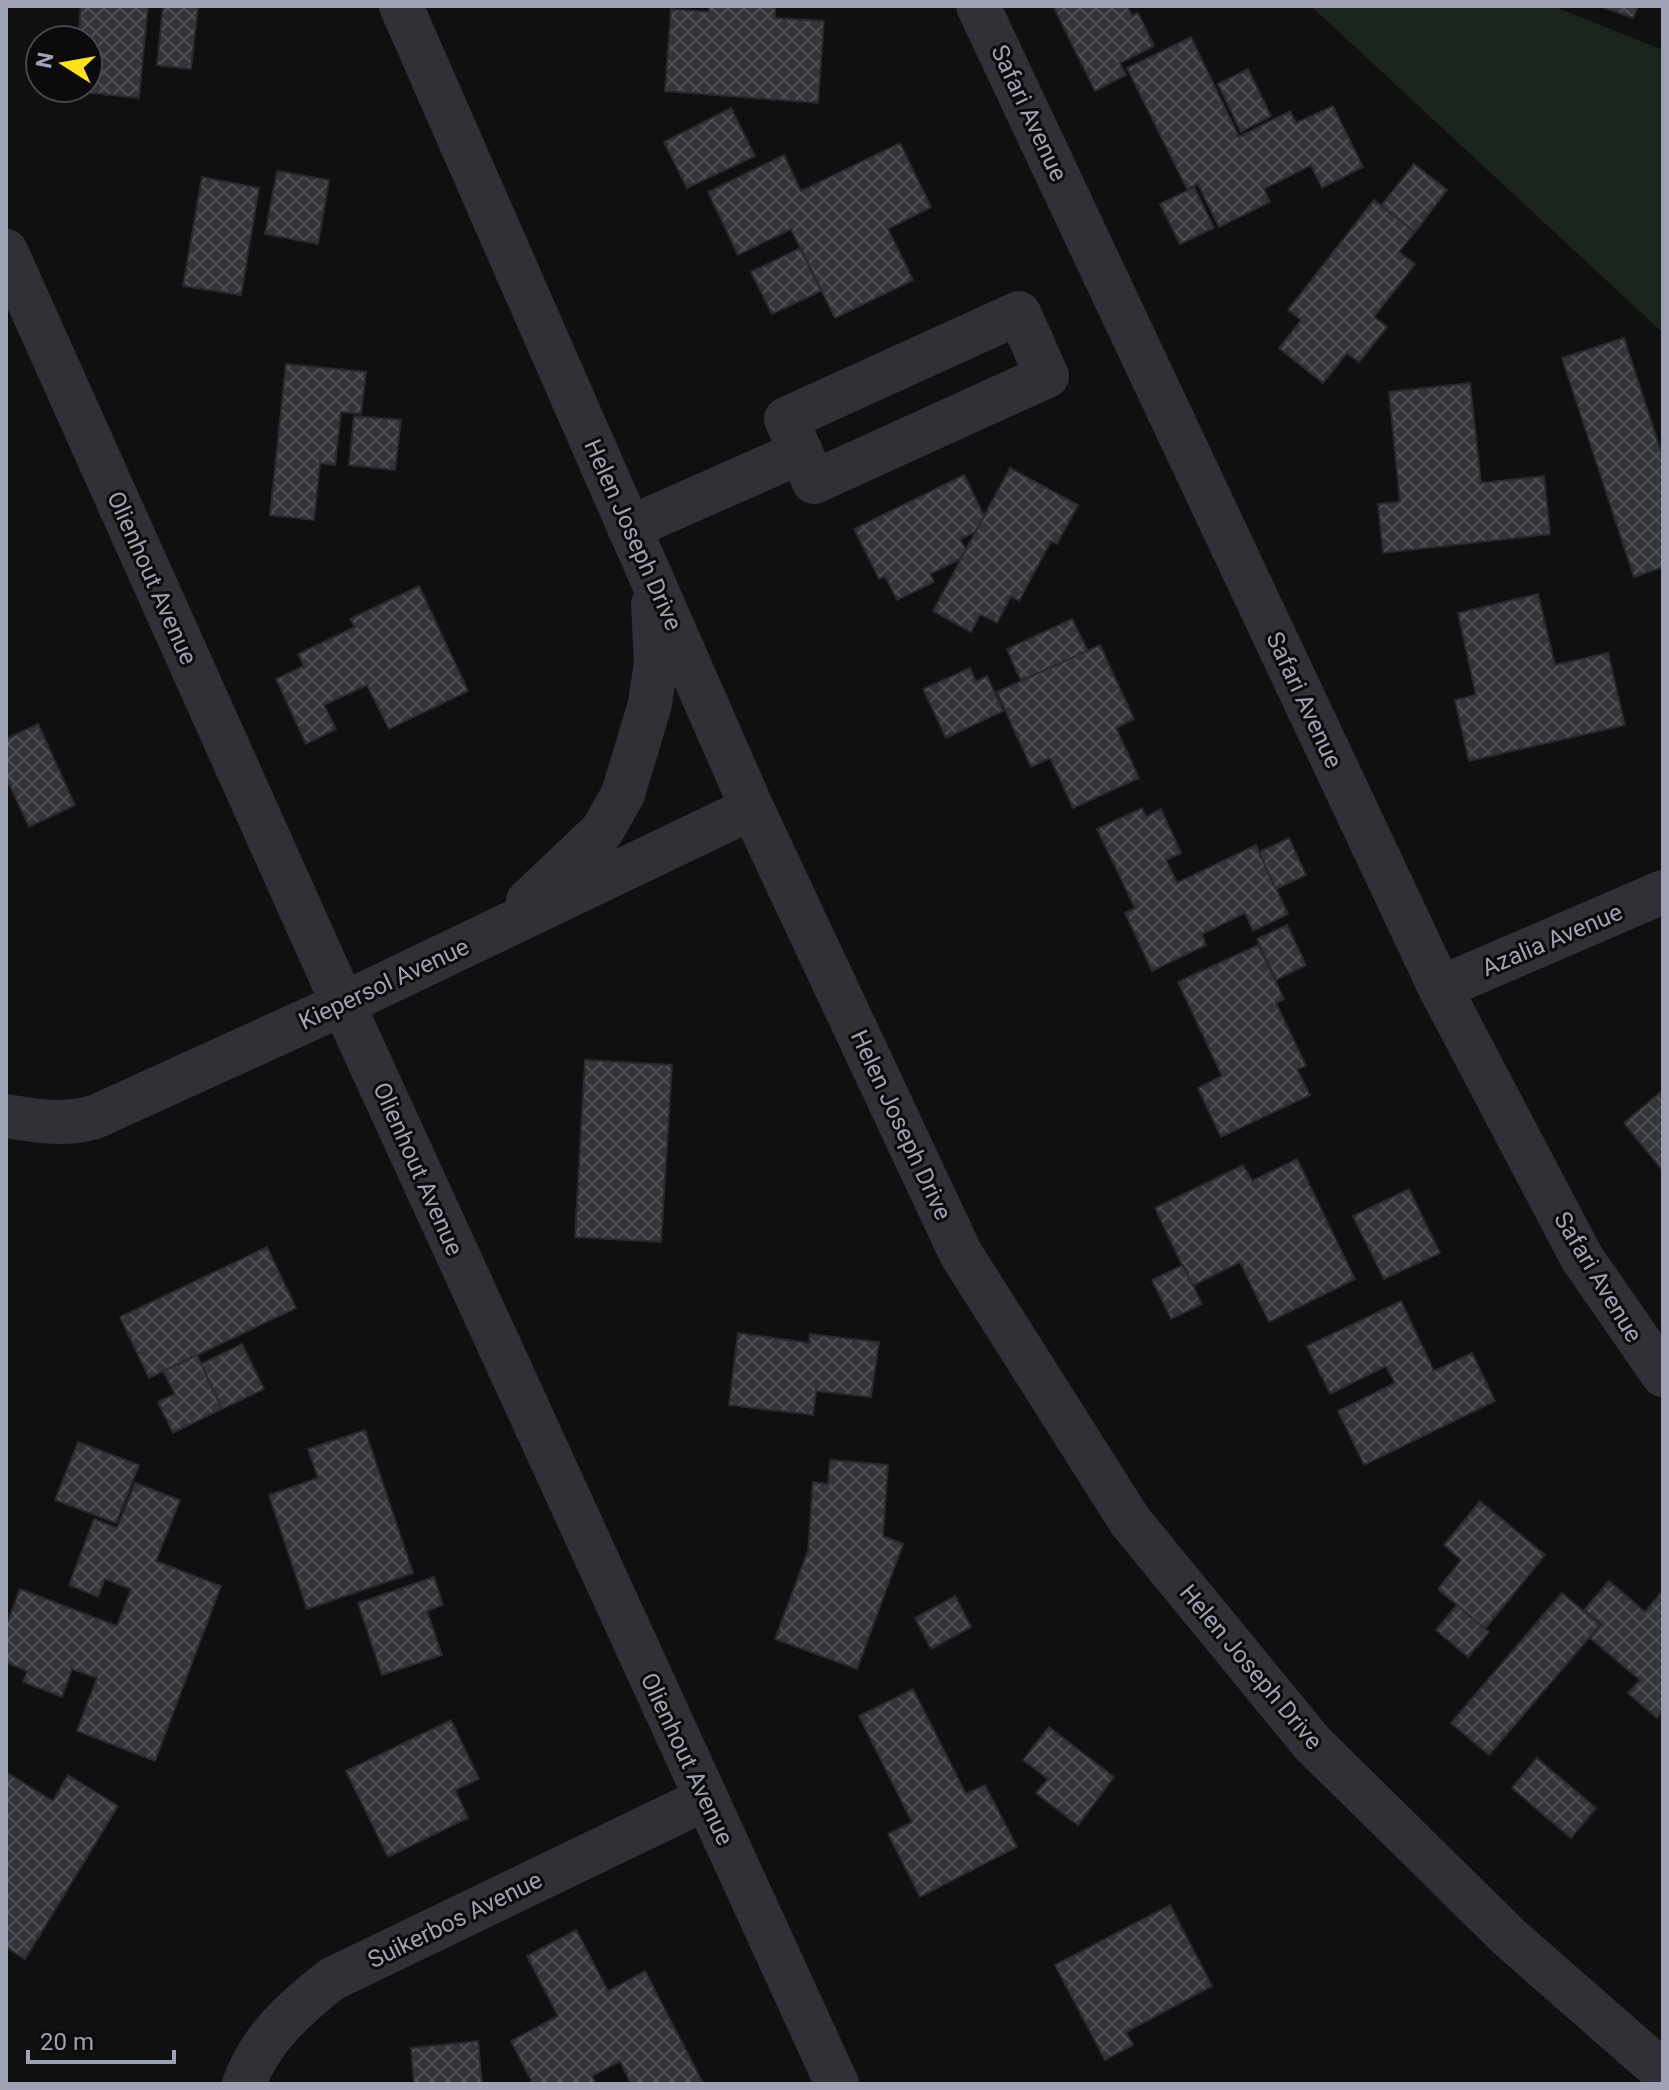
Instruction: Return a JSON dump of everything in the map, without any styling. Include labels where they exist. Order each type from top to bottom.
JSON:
[{"type":"street","name":"Helen Joseph Drive","points":[[401,6],[752,808],[961,1254],[1130,1521],[1312,1743],[1509,1937],[1663,2072]]},
{"type":"street","name":"Safari Avenue","points":[[978,6],[1440,988],[1582,1258],[1663,1375]]},
{"type":"street","name":"Olienhout Avenue","points":[[6,251],[343,1004],[837,2084]]},
{"type":"street","points":[[1019,313],[1047,376],[814,482],[801,452],[786,419],[1019,313]]},
{"type":"street","points":[[629,528],[801,452]]},
{"type":"street","points":[[501,928],[602,831],[623,794],[650,704],[656,662],[651,576]]},
{"type":"street","name":"Kiepersol Avenue","points":[[6,1116],[49,1123],[75,1123],[95,1117],[343,1004],[752,808]]},
{"type":"street","name":"Azalia Avenue","points":[[1440,988],[1663,892]]},
{"type":"street","name":"Suikerbos Avenue","points":[[244,2084],[253,2059],[295,2007],[332,1979],[705,1799]]},
{"type":"shaded area","points":[[1311,6],[1553,6],[1663,50],[1663,333]]},
{"type":"building","points":[[81,6],[148,6],[139,98],[104,94],[104,24],[79,24]]},
{"type":"building","points":[[163,6],[198,6],[191,69],[157,65]]},
{"type":"building","points":[[709,6],[775,6],[775,18],[824,21],[818,103],[665,91],[671,9],[709,12]]},
{"type":"building","points":[[1053,6],[1127,6],[1132,16],[1138,13],[1154,46],[1120,63],[1126,75],[1095,91]]},
{"type":"building","points":[[1599,6],[1638,6],[1633,18]]},
{"type":"building","points":[[1191,37],[1239,137],[1290,111],[1296,123],[1333,106],[1363,167],[1322,188],[1311,165],[1264,189],[1270,202],[1219,227],[1198,184],[1187,189],[1127,68]]},
{"type":"building","points":[[1248,69],[1271,116],[1241,132],[1218,84]]},
{"type":"building","points":[[731,108],[755,156],[687,188],[664,142]]},
{"type":"building","points":[[900,143],[931,207],[888,229],[913,280],[835,318],[791,229],[738,255],[708,192],[784,155],[801,191]]},
{"type":"building","points":[[1414,164],[1447,190],[1415,232],[1381,206]]},
{"type":"building","points":[[277,171],[329,180],[318,244],[265,234]]},
{"type":"building","points":[[202,177],[259,188],[241,295],[183,286]]},
{"type":"building","points":[[1194,187],[1214,228],[1180,244],[1160,204]]},
{"type":"building","points":[[1374,200],[1415,232],[1399,252],[1415,264],[1374,317],[1387,327],[1359,362],[1347,353],[1323,383],[1279,348],[1301,320],[1288,310]]},
{"type":"building","points":[[800,248],[821,291],[772,314],[751,272]]},
{"type":"building","points":[[1624,338],[1663,458],[1663,567],[1634,577],[1562,358]]},
{"type":"building","points":[[286,364],[366,372],[361,414],[341,412],[335,465],[320,463],[314,520],[270,515]]},
{"type":"building","points":[[1470,383],[1481,483],[1544,476],[1550,534],[1383,553],[1378,504],[1400,502],[1389,392]]},
{"type":"building","points":[[354,416],[401,420],[395,470],[349,465]]},
{"type":"building","points":[[1010,468],[1078,505],[1057,544],[1051,541],[1019,601],[1011,596],[997,623],[980,614],[971,632],[933,611]]},
{"type":"building","points":[[964,475],[984,516],[975,532],[960,539],[966,550],[960,559],[930,574],[934,582],[897,600],[885,576],[879,579],[854,529]]},
{"type":"building","points":[[419,586],[468,691],[389,729],[367,685],[324,705],[336,729],[306,744],[276,679],[304,666],[298,654],[355,627],[350,619]]},
{"type":"building","points":[[1538,594],[1555,665],[1608,653],[1625,725],[1469,761],[1455,700],[1476,695],[1458,613]]},
{"type":"building","points":[[1072,619],[1088,651],[1021,681],[1007,649]]},
{"type":"building","points":[[1100,645],[1134,719],[1116,728],[1139,778],[1073,808],[1050,758],[1031,767],[997,692]]},
{"type":"building","points":[[970,668],[976,682],[987,676],[1003,711],[946,738],[923,689]]},
{"type":"building","points":[[38,724],[75,805],[29,827],[6,777],[6,739]]},
{"type":"building","points":[[1142,808],[1146,817],[1161,809],[1181,853],[1166,860],[1177,883],[1256,845],[1288,914],[1253,931],[1245,913],[1202,934],[1206,945],[1152,971],[1125,913],[1135,908],[1097,829]]},
{"type":"building","points":[[1289,838],[1306,875],[1276,889],[1259,852]]},
{"type":"building","points":[[1287,925],[1306,965],[1276,980],[1257,939]]},
{"type":"building","points":[[1258,945],[1284,999],[1276,1003],[1306,1066],[1297,1069],[1310,1095],[1221,1137],[1198,1088],[1222,1076],[1178,982]]},
{"type":"building","points":[[585,1060],[672,1065],[661,1242],[575,1237]]},
{"type":"building","points":[[1663,1090],[1663,1171],[1624,1123]]},
{"type":"building","points":[[1297,1159],[1355,1279],[1269,1322],[1240,1262],[1192,1286],[1155,1208],[1243,1165],[1252,1181]]},
{"type":"building","points":[[1409,1189],[1440,1253],[1384,1279],[1353,1216]]},
{"type":"building","points":[[267,1247],[296,1308],[149,1378],[120,1317]]},
{"type":"building","points":[[1183,1265],[1202,1304],[1171,1319],[1152,1280]]},
{"type":"building","points":[[1401,1301],[1434,1371],[1472,1353],[1495,1401],[1364,1465],[1338,1411],[1395,1383],[1386,1366],[1330,1394],[1307,1346]]},
{"type":"building","points":[[738,1333],[809,1343],[810,1334],[879,1342],[871,1397],[816,1391],[813,1415],[729,1405]]},
{"type":"building","points":[[242,1344],[264,1389],[222,1409],[201,1364]]},
{"type":"building","points":[[197,1355],[222,1409],[173,1433],[158,1402],[175,1394],[163,1371]]},
{"type":"building","points":[[365,1430],[413,1573],[307,1609],[269,1495],[318,1478],[308,1449]]},
{"type":"building","points":[[78,1442],[139,1465],[116,1523],[55,1500]]},
{"type":"building","points":[[830,1460],[888,1465],[883,1536],[903,1544],[857,1669],[775,1639],[808,1551],[813,1482],[828,1484]]},
{"type":"building","points":[[135,1483],[180,1500],[156,1561],[221,1586],[155,1761],[77,1731],[97,1678],[72,1669],[62,1697],[23,1682],[27,1671],[6,1662],[6,1626],[20,1589],[117,1626],[131,1589],[105,1579],[98,1597],[69,1585],[94,1519],[117,1528]]},
{"type":"building","points":[[1480,1501],[1545,1555],[1485,1629],[1438,1589],[1461,1560],[1444,1545]]},
{"type":"building","points":[[434,1577],[443,1605],[427,1611],[442,1655],[382,1675],[358,1603]]},
{"type":"building","points":[[1609,1581],[1645,1612],[1663,1590],[1663,1711],[1657,1718],[1628,1693],[1640,1680],[1590,1638],[1602,1624],[1584,1610]]},
{"type":"building","points":[[1562,1593],[1600,1625],[1489,1755],[1451,1723]]},
{"type":"building","points":[[955,1596],[971,1627],[931,1649],[915,1618]]},
{"type":"building","points":[[1457,1605],[1489,1632],[1468,1657],[1436,1630]]},
{"type":"building","points":[[913,1689],[966,1794],[985,1785],[1017,1847],[920,1897],[888,1834],[912,1822],[859,1716]]},
{"type":"building","points":[[451,1720],[479,1779],[455,1790],[468,1818],[388,1857],[346,1771]]},
{"type":"building","points":[[1049,1727],[1114,1777],[1078,1825],[1036,1793],[1048,1779],[1023,1760]]},
{"type":"building","points":[[1537,1758],[1596,1808],[1571,1838],[1512,1788]]},
{"type":"building","points":[[6,1772],[53,1801],[68,1775],[118,1806],[25,1959],[6,1947]]},
{"type":"building","points":[[1170,1905],[1212,1986],[1126,2032],[1133,2045],[1105,2060],[1055,1965]]},
{"type":"building","points":[[576,1930],[608,1991],[645,1971],[703,2083],[631,2084],[620,2061],[592,2076],[596,2084],[533,2084],[511,2041],[558,2016],[527,1956]]},
{"type":"building","points":[[478,2041],[482,2084],[414,2084],[411,2048]]}]
